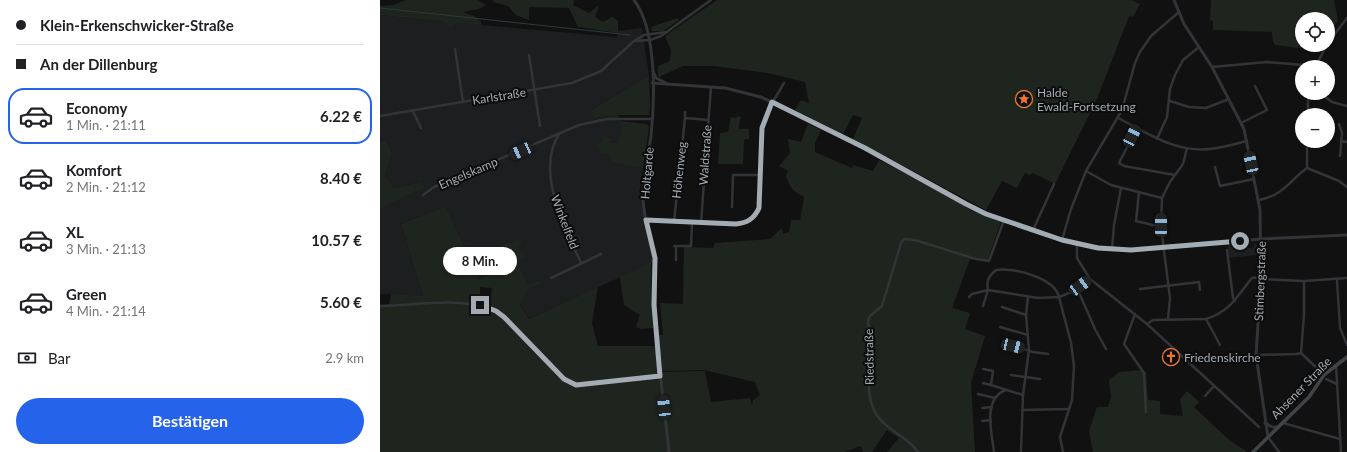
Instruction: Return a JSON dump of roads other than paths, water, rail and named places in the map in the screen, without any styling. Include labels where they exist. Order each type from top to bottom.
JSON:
[{"type":"main road","name":"Ahsener Straße","points":[[1253,452],[1309,397],[1336,365],[1347,356]]},
{"type":"street","points":[[634,0],[640,9],[650,34]]},
{"type":"street","points":[[634,41],[650,40],[661,36],[711,0]]},
{"type":"street","name":"Stimbergstraße","points":[[1174,0],[1184,24],[1212,67],[1229,99],[1241,123],[1247,141],[1259,200],[1261,278],[1256,355],[1268,437]]},
{"type":"street","points":[[1062,240],[1071,210],[1086,171],[1118,118],[1126,101],[1135,63],[1140,52],[1151,36],[1165,22],[1179,12]]},
{"type":"street","points":[[1335,34],[1347,18]]},
{"type":"street","name":"Karlstraße","points":[[380,116],[535,90],[573,82],[601,71],[634,41],[644,35],[666,32]]},
{"type":"street","name":"Holtgarde","points":[[650,34],[652,65],[652,119],[644,185],[646,220],[655,258],[654,305],[660,376],[669,452]]},
{"type":"street","points":[[1157,139],[1165,123],[1170,101],[1172,82],[1178,68],[1183,60],[1199,47]]},
{"type":"street","name":"Karlstraße","points":[[455,49],[463,102]]},
{"type":"street","name":"Karlstraße","points":[[529,55],[540,126]]},
{"type":"street","points":[[1212,67],[1266,62],[1295,64]]},
{"type":"street","points":[[652,65],[656,78],[662,82]]},
{"type":"street","points":[[652,82],[670,84]]},
{"type":"street","points":[[652,82],[738,91],[772,102],[857,144],[966,204],[1004,220],[1077,244],[1112,249],[1164,248],[1261,239],[1347,235]]},
{"type":"street","points":[[646,220],[736,224],[744,223],[751,219],[759,208],[762,128],[772,102],[784,83]]},
{"type":"street","points":[[1241,123],[1267,110],[1255,86]]},
{"type":"street","name":"Waldstraße","points":[[701,223],[710,87]]},
{"type":"street","points":[[1170,101],[1197,108],[1215,105],[1229,99]]},
{"type":"street","points":[[1329,100],[1347,106]]},
{"type":"street","points":[[413,110],[421,128]]},
{"type":"street","name":"Höhenweg","points":[[674,222],[685,112]]},
{"type":"street","points":[[559,134],[579,125],[593,121],[622,118],[652,119]]},
{"type":"street","points":[[685,118],[708,120]]},
{"type":"street","points":[[1118,118],[1157,139],[1169,144],[1187,148],[1211,149],[1247,141]]},
{"type":"street","points":[[1339,124],[1342,133],[1340,156]]},
{"type":"street","points":[[1137,128],[1119,163],[1124,166],[1175,175]]},
{"type":"street","name":"Engelskamp","points":[[423,195],[434,187],[559,134]]},
{"type":"street","name":"Winkelfeld","points":[[559,134],[554,143],[551,154],[550,167],[553,192],[562,221],[581,263]]},
{"type":"street","points":[[1341,141],[1347,142]]},
{"type":"street","points":[[1168,319],[1170,298],[1162,227],[1162,196],[1183,164],[1187,148]]},
{"type":"street","points":[[1259,200],[1283,189],[1307,168],[1307,148]]},
{"type":"street","points":[[1215,167],[1220,186],[1255,179]]},
{"type":"street","points":[[1307,168],[1339,181],[1347,187]]},
{"type":"street","points":[[1086,171],[1101,180],[1121,188],[1162,196]]},
{"type":"street","points":[[732,207],[733,175],[760,175]]},
{"type":"street","points":[[1033,230],[1054,184]]},
{"type":"street","points":[[1112,249],[1114,225],[1121,188]]},
{"type":"street","points":[[1139,192],[1136,221],[1162,227]]},
{"type":"street","name":"Riedstraße","points":[[918,452],[911,442],[890,429],[874,410],[868,380],[870,355],[868,321],[870,316],[882,306],[901,244],[904,239],[915,240],[976,259],[989,261],[1004,220]]},
{"type":"street","points":[[676,260],[675,246],[691,246],[692,222]]},
{"type":"street","points":[[1077,244],[1077,258],[1090,279],[1147,324],[1259,427]]},
{"type":"street","points":[[1227,250],[1233,298],[1235,301]]},
{"type":"street","name":"Winkelfeld","points":[[551,278],[602,254]]},
{"type":"street","points":[[983,306],[988,290],[987,283],[989,276],[996,270],[1015,270],[1034,276],[1055,289],[1060,297],[1074,361],[1073,390],[1061,435],[1063,452]]},
{"type":"street","points":[[1147,324],[1153,320],[1206,319],[1214,317],[1231,306],[1252,278],[1304,281],[1337,280],[1347,278]]},
{"type":"street","points":[[969,297],[972,294],[988,290],[1005,291],[1028,297],[1060,297],[1090,279]]},
{"type":"street","points":[[1337,280],[1340,328],[1347,345]]},
{"type":"street","points":[[1304,281],[1304,315],[1301,353],[1325,377],[1337,384]]},
{"type":"street","points":[[1140,289],[1199,282],[1200,290]]},
{"type":"street","points":[[1077,288],[1095,329],[1106,349]]},
{"type":"street","points":[[1021,452],[1023,395],[1027,378],[1029,350],[1026,315],[1028,297]]},
{"type":"street","points":[[380,306],[455,304],[480,305],[492,309],[504,317],[564,379],[576,385],[660,376]]},
{"type":"street","points":[[1002,307],[1026,315]]},
{"type":"street","points":[[1135,314],[1124,344],[1144,373],[1146,412]]},
{"type":"street","points":[[1206,319],[1220,345]]},
{"type":"street","points":[[1000,327],[1028,335]]},
{"type":"street","points":[[1013,346],[1048,354]]},
{"type":"street","points":[[1256,355],[1301,353]]},
{"type":"street","points":[[1336,365],[1341,452]]},
{"type":"street","points":[[983,369],[993,371],[991,385]]},
{"type":"street","points":[[1011,375],[1040,379]]},
{"type":"street","points":[[983,383],[1023,395]]},
{"type":"street","points":[[1205,396],[1214,386]]},
{"type":"street","points":[[994,450],[991,420],[992,407],[994,398],[1006,390]]},
{"type":"street","points":[[978,394],[994,398]]},
{"type":"street","points":[[982,408],[992,407]]},
{"type":"street","points":[[1022,410],[1069,409]]},
{"type":"street","points":[[982,421],[991,420]]},
{"type":"street","points":[[1282,422],[1340,439]]},
{"type":"street","points":[[1265,423],[1272,427],[1278,427]]},
{"type":"street","points":[[1268,437],[1279,452]]},
{"type":"waterway","points":[[380,8],[630,35]]},
{"type":"place","name":"Halde Ewald-Fortsetzung","points":[[1024,99]]},
{"type":"place","name":"Friedenskirche","points":[[1171,357]]}]
